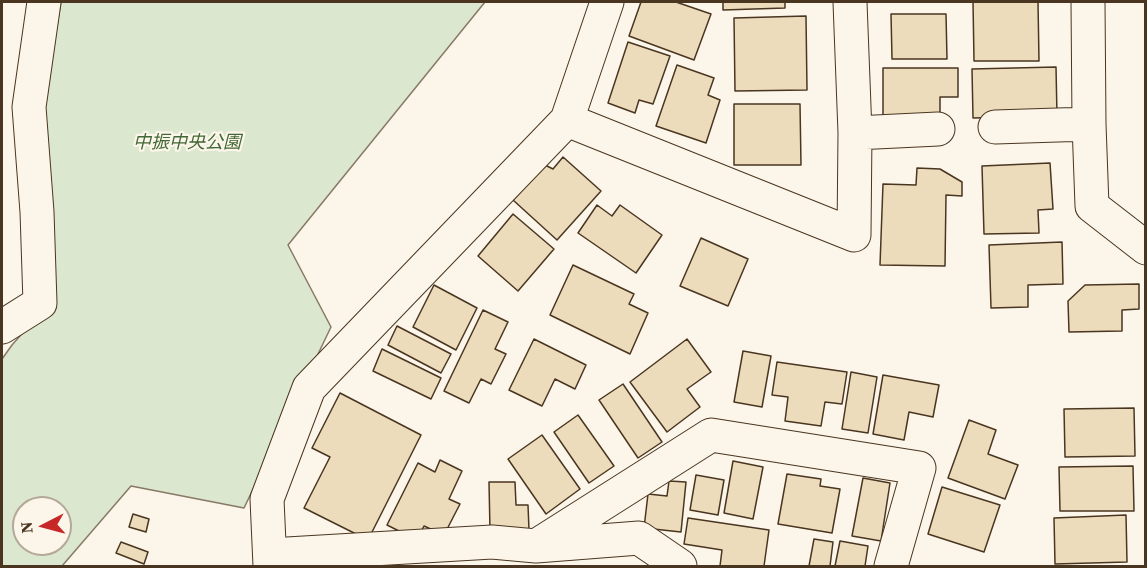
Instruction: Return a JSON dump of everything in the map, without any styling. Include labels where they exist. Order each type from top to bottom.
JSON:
[{"type":"street","points":[[2,327],[40,303],[29,107],[44,2]]},
{"type":"street","points":[[608,2],[567,120],[309,388],[267,499],[270,561],[492,554],[536,546],[639,538],[680,567]]},
{"type":"street","points":[[567,120],[854,235],[855,133],[850,2]]},
{"type":"street","points":[[1088,2],[1092,206],[1146,248]]},
{"type":"street","points":[[995,127],[1089,123]]},
{"type":"street","points":[[855,133],[938,129]]},
{"type":"street","points":[[536,546],[711,435],[919,468],[891,567]]},
{"type":"green space","name":"中振中央公園","points":[[61,2],[485,2],[288,245],[331,327],[244,508],[131,486],[72,554],[72,496],[12,496],[12,556],[71,556],[62,566],[2,566],[2,359],[49,303],[44,100]]},
{"type":"building","points":[[641,2],[676,2],[711,14],[694,60],[629,36]]},
{"type":"building","points":[[723,2],[785,2],[785,8],[723,10]]},
{"type":"building","points":[[973,2],[1038,2],[1039,61],[974,61]]},
{"type":"building","points":[[891,14],[946,14],[947,59],[892,59]]},
{"type":"building","points":[[806,16],[807,90],[735,91],[734,18]]},
{"type":"building","points":[[628,42],[670,56],[653,104],[639,100],[635,113],[608,103]]},
{"type":"building","points":[[677,65],[714,78],[708,95],[720,100],[706,143],[656,126]]},
{"type":"building","points":[[1056,67],[1057,116],[973,118],[972,69]]},
{"type":"building","points":[[883,68],[958,68],[958,97],[940,97],[940,117],[883,118]]},
{"type":"building","points":[[734,104],[800,104],[801,165],[734,165]]},
{"type":"building","points":[[563,157],[601,191],[557,240],[513,200],[545,165],[553,169]]},
{"type":"building","points":[[1050,163],[1053,209],[1038,210],[1039,233],[984,234],[982,166]]},
{"type":"building","points":[[917,168],[940,169],[962,182],[962,196],[946,195],[945,266],[880,265],[883,184],[916,185]]},
{"type":"building","points":[[597,205],[612,216],[620,205],[662,235],[636,273],[578,233]]},
{"type":"building","points":[[513,214],[554,249],[518,291],[478,256]]},
{"type":"building","points":[[701,238],[748,259],[728,306],[680,286]]},
{"type":"building","points":[[1062,242],[1063,284],[1028,285],[1028,307],[991,308],[989,245]]},
{"type":"building","points":[[573,265],[634,294],[629,304],[648,313],[630,354],[550,315]]},
{"type":"building","points":[[1139,284],[1139,309],[1122,310],[1122,331],[1069,332],[1068,301],[1085,285]]},
{"type":"building","points":[[434,285],[477,308],[456,350],[413,327]]},
{"type":"building","points":[[483,310],[508,322],[495,349],[506,354],[491,384],[481,379],[469,403],[444,391]]},
{"type":"building","points":[[397,326],[451,354],[441,373],[388,345]]},
{"type":"building","points":[[534,339],[586,365],[575,389],[555,379],[542,406],[509,390]]},
{"type":"building","points":[[687,339],[711,372],[687,389],[700,407],[667,432],[630,382]]},
{"type":"building","points":[[382,349],[441,378],[431,399],[373,371]]},
{"type":"building","points":[[743,351],[771,356],[762,407],[734,402]]},
{"type":"building","points":[[777,362],[847,372],[842,404],[825,402],[821,426],[785,421],[788,397],[772,395]]},
{"type":"building","points":[[851,372],[877,377],[868,433],[842,429]]},
{"type":"building","points":[[883,375],[939,385],[933,417],[909,412],[904,440],[873,434]]},
{"type":"building","points":[[623,384],[662,442],[638,458],[599,400]]},
{"type":"building","points":[[340,393],[421,435],[368,540],[304,508],[330,457],[312,448]]},
{"type":"building","points":[[1134,408],[1135,456],[1065,457],[1064,409]]},
{"type":"building","points":[[578,415],[614,466],[589,483],[554,432]]},
{"type":"building","points":[[969,420],[996,430],[988,454],[1018,465],[1005,499],[948,478]]},
{"type":"building","points":[[542,435],[580,489],[546,514],[508,459]]},
{"type":"building","points":[[440,460],[462,471],[449,499],[460,504],[444,535],[424,526],[417,540],[387,525],[418,463],[435,472]]},
{"type":"building","points":[[733,461],[763,467],[753,519],[724,513]]},
{"type":"building","points":[[1133,466],[1134,511],[1060,511],[1059,467]]},
{"type":"building","points":[[787,474],[821,479],[820,486],[840,489],[832,533],[778,524]]},
{"type":"building","points":[[696,475],[724,480],[718,515],[690,510]]},
{"type":"building","points":[[863,478],[890,483],[881,541],[852,536]]},
{"type":"building","points":[[669,481],[686,482],[681,532],[644,528],[648,494],[667,496]]},
{"type":"building","points":[[489,482],[515,482],[516,505],[528,505],[529,530],[490,531]]},
{"type":"building","points":[[942,487],[1000,505],[984,552],[928,534]]},
{"type":"building","points":[[133,514],[149,519],[146,532],[129,527]]},
{"type":"building","points":[[1126,515],[1127,562],[1055,564],[1054,518]]},
{"type":"building","points":[[688,518],[769,530],[764,566],[720,566],[722,550],[684,544]]},
{"type":"building","points":[[814,539],[833,542],[830,566],[809,566]]},
{"type":"building","points":[[840,541],[868,546],[865,566],[835,566]]},
{"type":"building","points":[[121,542],[148,552],[144,564],[116,553]]}]
